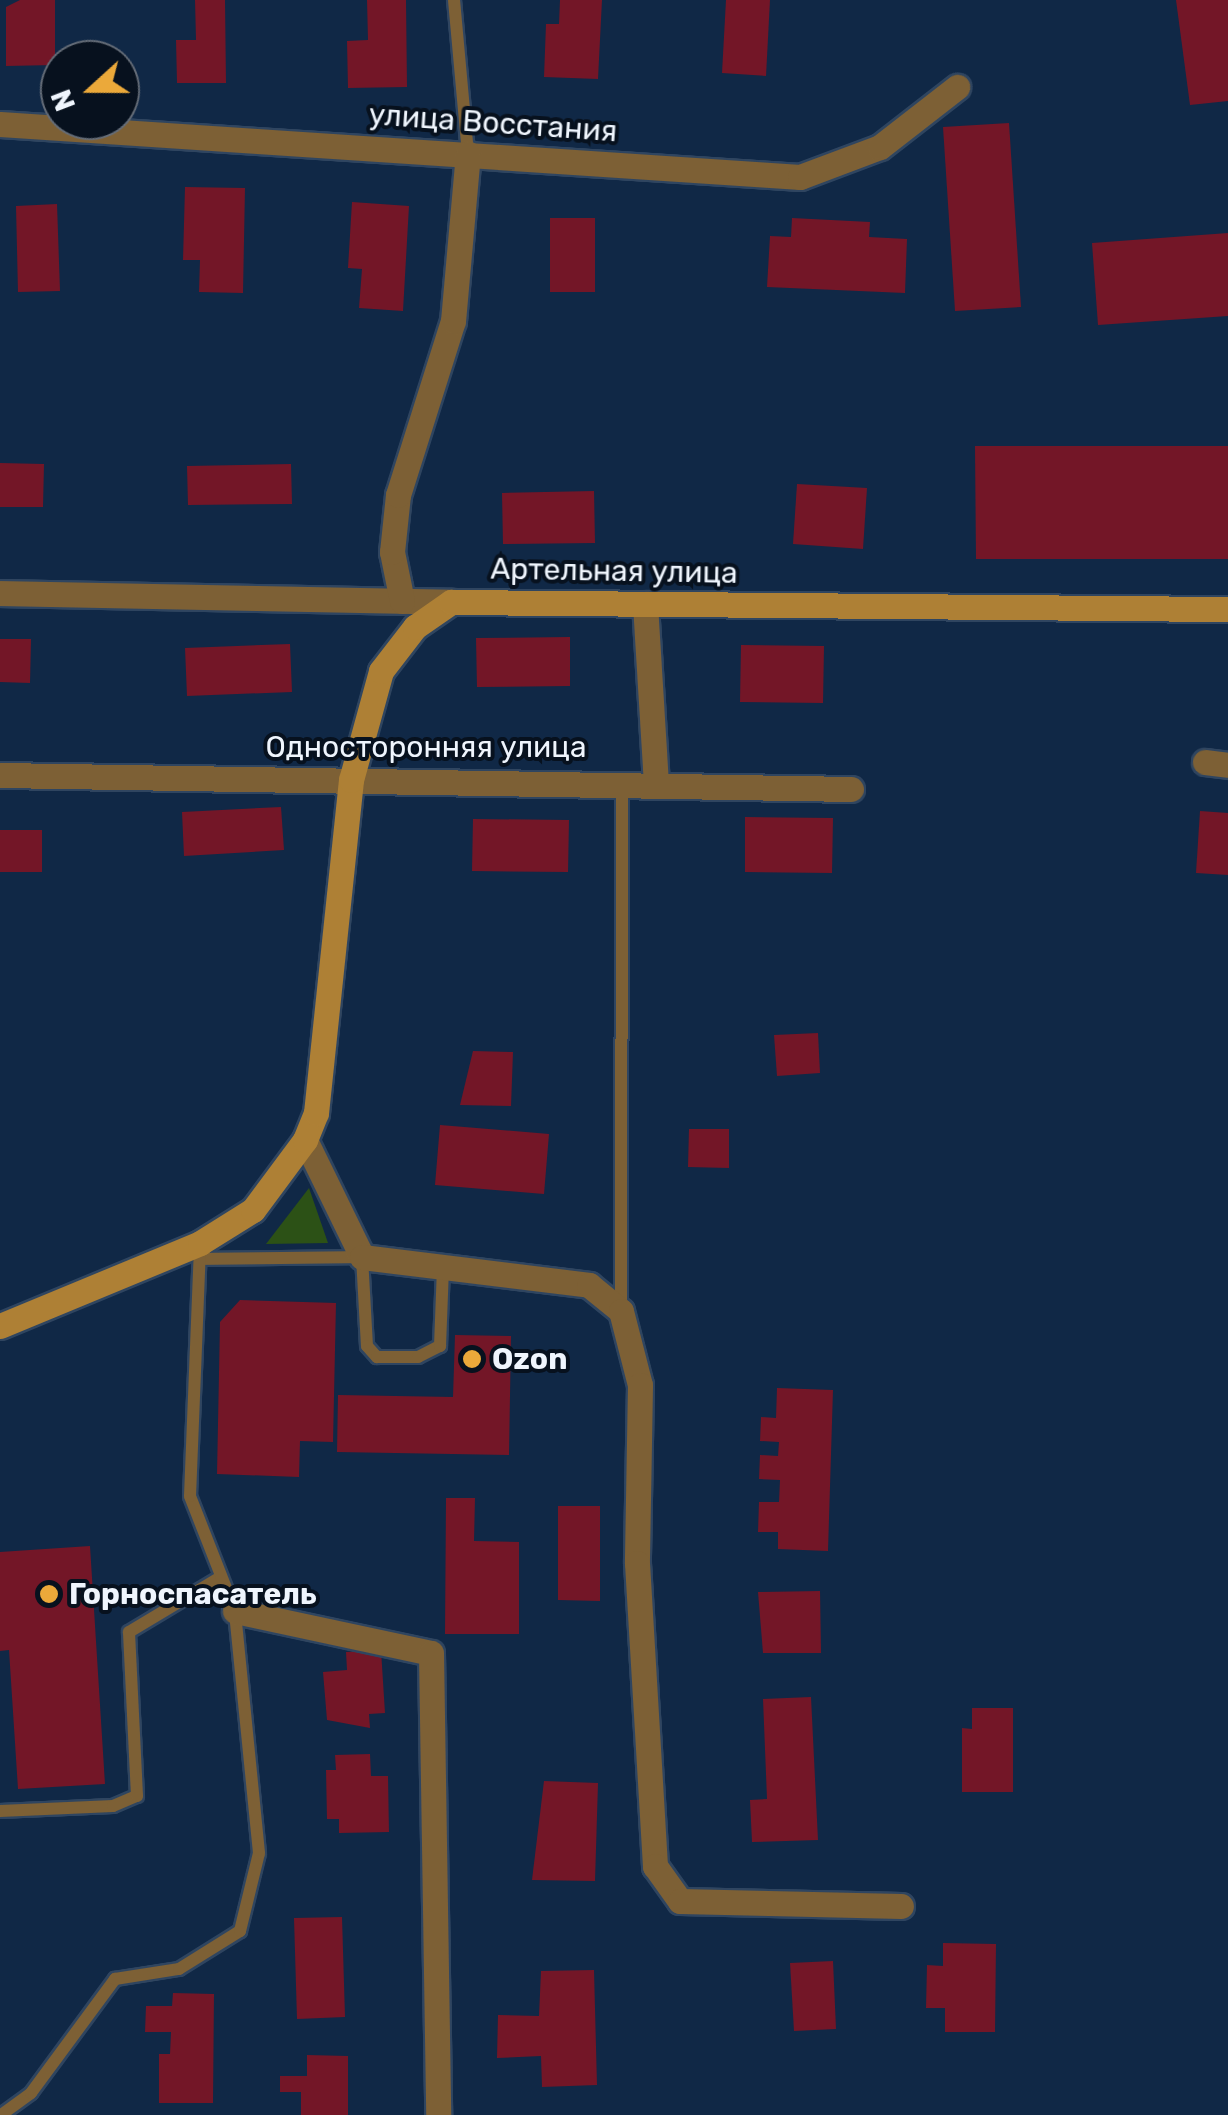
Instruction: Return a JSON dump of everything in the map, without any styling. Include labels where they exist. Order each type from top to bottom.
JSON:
[{"type":"main road","name":"Артельная улица","points":[[451,602],[1228,609]]},
{"type":"main road","points":[[0,1326],[200,1251],[252,1210],[304,1140],[316,1112],[351,780],[381,671],[404,638],[451,602]]},
{"type":"street","name":"улица Восстания","points":[[0,124],[800,177],[880,148],[956,88]]},
{"type":"street","points":[[402,601],[392,552],[398,495],[453,321],[468,154]]},
{"type":"street","name":"Артельная улица","points":[[0,593],[451,602]]},
{"type":"street","points":[[645,604],[656,782]]},
{"type":"street","name":"Односторонняя улица","points":[[0,775],[622,779],[851,789]]},
{"type":"street","points":[[304,1140],[362,1257],[589,1285],[621,1311],[640,1386],[637,1563],[655,1866],[680,1902],[902,1906]]},
{"type":"street","points":[[235,1611],[431,1654],[438,2115]]},
{"type":"lane","points":[[454,0],[468,154]]},
{"type":"lane","points":[[621,1311],[622,779]]},
{"type":"lane","points":[[1,2115],[31,2093],[115,1979],[179,1969],[240,1931],[260,1853],[235,1611],[190,1496],[200,1251],[362,1257],[367,1346],[377,1357],[418,1357],[440,1346],[443,1268]]},
{"type":"lane","points":[[0,1810],[114,1806],[137,1796],[130,1632],[221,1576]]},
{"type":"green space","points":[[309,1188],[328,1243],[266,1244]]},
{"type":"building","points":[[20,0],[55,0],[55,40],[40,40],[40,65],[6,66],[6,7]]},
{"type":"building","points":[[195,0],[225,0],[226,83],[177,83],[176,40],[196,40]]},
{"type":"building","points":[[367,0],[406,0],[407,87],[348,88],[347,41],[368,40]]},
{"type":"building","points":[[560,0],[602,0],[598,79],[544,77],[546,24],[559,24]]},
{"type":"building","points":[[726,0],[770,0],[766,76],[722,73]]},
{"type":"building","points":[[1176,0],[1228,0],[1228,101],[1190,105]]},
{"type":"building","points":[[1009,123],[1021,307],[955,311],[943,127]]},
{"type":"building","points":[[185,187],[245,188],[243,293],[199,292],[200,260],[183,260]]},
{"type":"building","points":[[352,202],[409,206],[403,311],[359,308],[362,269],[348,268]]},
{"type":"building","points":[[57,204],[60,291],[18,292],[16,206]]},
{"type":"building","points":[[550,218],[595,218],[595,292],[550,292]]},
{"type":"building","points":[[792,218],[870,222],[869,237],[907,239],[905,293],[767,287],[770,236],[791,237]]},
{"type":"building","points":[[1228,233],[1228,316],[1098,325],[1092,243]]},
{"type":"building","points":[[975,446],[1228,446],[1228,559],[976,559]]},
{"type":"building","points":[[0,463],[44,464],[43,507],[0,507]]},
{"type":"building","points":[[291,464],[292,504],[188,505],[187,466]]},
{"type":"building","points":[[797,484],[867,488],[863,549],[793,544]]},
{"type":"building","points":[[594,491],[595,543],[503,544],[502,493]]},
{"type":"building","points":[[570,637],[570,686],[477,687],[476,638]]},
{"type":"building","points":[[0,639],[31,639],[30,683],[0,682]]},
{"type":"building","points":[[290,644],[292,692],[187,696],[185,648]]},
{"type":"building","points":[[741,645],[824,646],[823,703],[740,702]]},
{"type":"building","points":[[281,807],[284,850],[184,856],[182,812]]},
{"type":"building","points":[[1200,811],[1228,813],[1228,875],[1196,873]]},
{"type":"building","points":[[745,817],[833,818],[832,873],[745,872]]},
{"type":"building","points":[[473,819],[569,820],[568,872],[472,871]]},
{"type":"building","points":[[0,830],[42,830],[42,872],[0,872]]},
{"type":"building","points":[[818,1033],[820,1073],[777,1076],[774,1035]]},
{"type":"building","points":[[473,1051],[513,1052],[511,1106],[460,1105]]},
{"type":"building","points":[[440,1125],[549,1134],[544,1194],[435,1185]]},
{"type":"building","points":[[689,1129],[729,1129],[729,1168],[688,1167]]},
{"type":"building","points":[[240,1300],[336,1303],[333,1442],[300,1441],[299,1477],[217,1474],[220,1322]]},
{"type":"building","points":[[455,1335],[511,1336],[509,1455],[337,1452],[338,1395],[453,1397]]},
{"type":"building","points":[[777,1388],[833,1390],[828,1551],[778,1549],[778,1532],[758,1532],[759,1502],[779,1502],[780,1480],[759,1479],[760,1455],[778,1456],[779,1442],[760,1441],[761,1417],[776,1418]]},
{"type":"building","points":[[446,1498],[475,1498],[474,1541],[519,1542],[519,1634],[445,1634]]},
{"type":"building","points":[[558,1506],[600,1506],[600,1601],[558,1600]]},
{"type":"building","points":[[90,1546],[105,1784],[18,1789],[9,1650],[0,1651],[0,1552]]},
{"type":"building","points":[[820,1591],[821,1653],[763,1653],[758,1592]]},
{"type":"building","points":[[381,1650],[385,1713],[369,1714],[370,1728],[327,1720],[323,1672],[347,1670],[346,1652]]},
{"type":"building","points":[[811,1697],[818,1840],[752,1842],[750,1800],[767,1799],[763,1699]]},
{"type":"building","points":[[972,1708],[1013,1708],[1013,1792],[962,1792],[962,1728],[972,1729]]},
{"type":"building","points":[[370,1754],[371,1776],[388,1776],[389,1832],[339,1833],[339,1819],[327,1819],[326,1770],[336,1770],[335,1755]]},
{"type":"building","points":[[544,1781],[598,1783],[595,1881],[532,1880]]},
{"type":"building","points":[[342,1917],[345,2017],[297,2019],[294,1918]]},
{"type":"building","points":[[943,1943],[996,1944],[995,2032],[945,2032],[945,2008],[926,2008],[927,1965],[943,1966]]},
{"type":"building","points":[[833,1961],[836,2029],[794,2031],[790,1963]]},
{"type":"building","points":[[594,1970],[597,2085],[542,2087],[541,2056],[497,2058],[498,2015],[539,2016],[541,1971]]},
{"type":"building","points":[[173,1993],[214,1994],[213,2103],[159,2103],[159,2054],[170,2054],[171,2032],[145,2032],[146,2006],[172,2006]]},
{"type":"building","points":[[307,2055],[348,2056],[348,2115],[301,2115],[301,2092],[280,2092],[280,2076],[307,2076]]},
{"type":"place","name":"Ozon","points":[[472,1359]]},
{"type":"place","name":"Горноспасатель","points":[[49,1594]]}]
